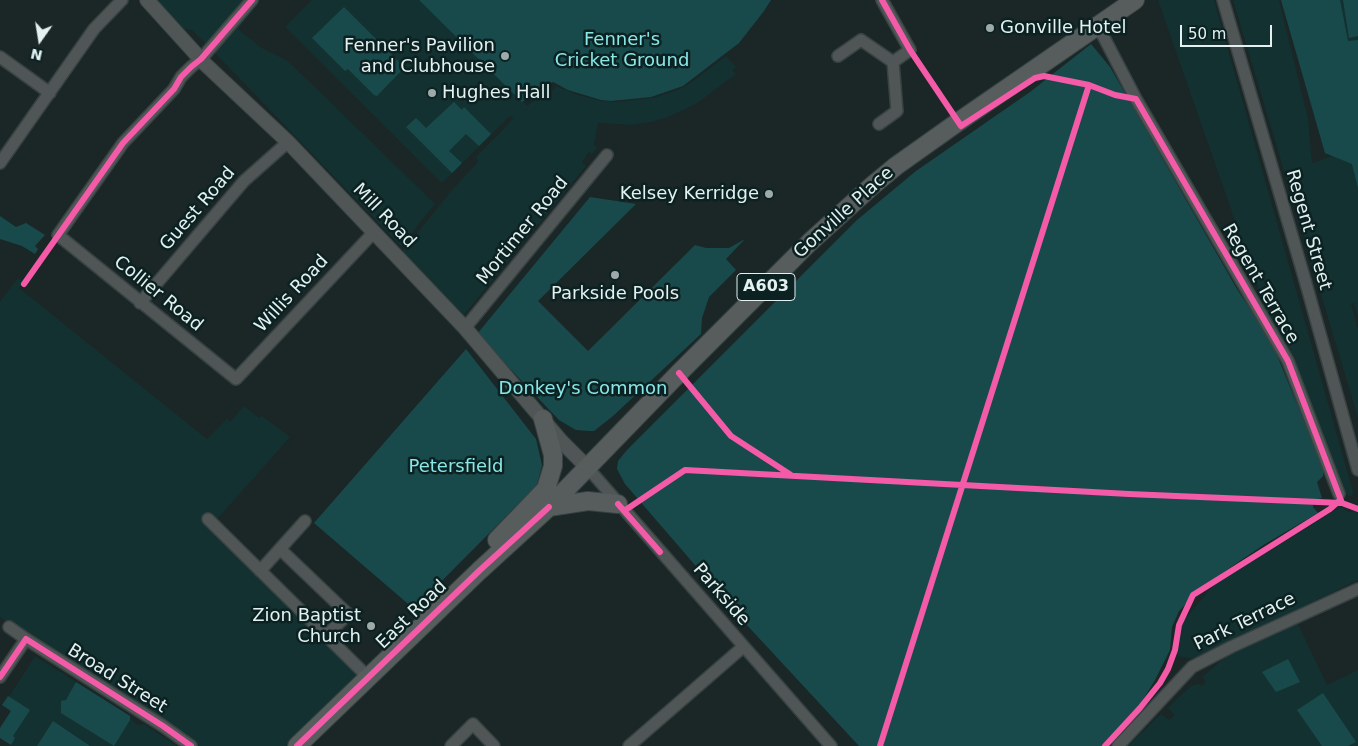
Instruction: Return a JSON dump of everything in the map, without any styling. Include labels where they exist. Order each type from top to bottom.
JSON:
[{"type":"main road","name":"Gonville Place","points":[[587,467],[810,242],[873,185],[946,130],[1135,0]]},
{"type":"main road","points":[[479,571],[498,538],[546,489],[553,466],[553,455],[543,419]]},
{"type":"main road","name":"East Road","points":[[298,746],[479,571],[549,507],[587,467]]},
{"type":"main road","points":[[549,507],[588,501],[618,504]]},
{"type":"street","points":[[0,163],[94,29],[122,0]]},
{"type":"street","name":"Mill Road","points":[[147,0],[201,59],[288,142],[465,328],[561,441],[587,467]]},
{"type":"street","points":[[201,59],[252,0]]},
{"type":"street","points":[[882,0],[910,50],[893,62]]},
{"type":"street","name":"Regent Street","points":[[1223,0],[1358,470]]},
{"type":"street","name":"Regent Terrace","points":[[1098,26],[1136,99],[1288,361],[1339,494]]},
{"type":"street","points":[[838,56],[860,40],[893,62]]},
{"type":"street","points":[[0,57],[50,93]]},
{"type":"street","name":"Collier Road","points":[[201,59],[190,67],[174,89],[123,143],[58,235],[236,379]]},
{"type":"street","points":[[879,124],[897,111],[893,62]]},
{"type":"street","name":"Guest Road","points":[[140,303],[244,181],[288,142]]},
{"type":"street","name":"Mortimer Road","points":[[465,328],[607,155]]},
{"type":"street","name":"Willis Road","points":[[236,379],[374,232]]},
{"type":"street","name":"Parkside","points":[[587,467],[830,746]]},
{"type":"street","points":[[208,519],[369,678]]},
{"type":"street","points":[[260,572],[305,521]]},
{"type":"street","points":[[280,549],[348,614],[326,636]]},
{"type":"street","name":"Park Terrace","points":[[1118,746],[1192,667],[1231,647],[1358,589]]},
{"type":"street","name":"Broad Street","points":[[9,627],[156,721],[191,746]]},
{"type":"street","points":[[0,677],[26,639]]},
{"type":"street","points":[[630,746],[743,647]]},
{"type":"street","points":[[451,746],[473,724],[494,746]]},
{"type":"shaded area","points":[[155,0],[248,0],[256,6],[238,29],[260,47],[288,61],[435,204],[401,246],[192,30],[184,29]]},
{"type":"shaded area","name":"Hughes Hall","points":[[312,0],[419,0],[527,106],[550,89],[554,90],[556,86],[578,95],[602,101],[617,102],[653,98],[678,90],[692,82],[726,56],[736,67],[732,70],[736,74],[696,104],[668,117],[631,125],[598,123],[594,145],[597,148],[592,154],[589,152],[582,162],[586,166],[463,316],[402,252],[452,190],[478,162],[476,157],[514,118],[510,116],[442,183],[285,27]]},
{"type":"shaded area","points":[[1158,0],[1214,0],[1353,492],[1352,496],[1345,493],[1264,304]]},
{"type":"shaded area","points":[[1233,0],[1279,0],[1308,119],[1312,163],[1333,156],[1325,153],[1281,0],[1358,0],[1358,316],[1354,303],[1351,304],[1358,329],[1358,418]]},
{"type":"shaded area","points":[[18,278],[23,281],[19,288],[207,439],[227,419],[230,422],[244,406],[259,418],[262,416],[290,437],[210,527],[361,676],[286,746],[196,746],[0,617],[0,302]]},
{"type":"shaded area","points":[[1339,508],[1358,513],[1358,580],[1195,659],[1178,656],[1174,632],[1213,586]]},
{"type":"shaded area","points":[[1297,622],[1327,685],[1358,670],[1358,746],[1128,746],[1161,714],[1169,720],[1175,715],[1168,708],[1191,686],[1198,684],[1202,686],[1206,682],[1202,677],[1226,657]]},
{"type":"shaded area","points":[[35,656],[130,716],[131,720],[138,725],[144,724],[177,746],[13,746],[0,738],[0,728],[11,711],[2,705]]},
{"type":"green space","name":"Fenner's Cricket Ground","points":[[419,0],[771,0],[739,43],[683,86],[651,97],[611,101],[601,100],[568,90],[553,82],[522,102]]},
{"type":"green space","points":[[1281,0],[1340,0],[1348,41],[1358,40],[1358,188],[1352,164],[1325,153]]},
{"type":"green space","points":[[1343,0],[1358,0],[1358,36],[1349,38]]},
{"type":"green space","points":[[344,7],[403,66],[403,69],[377,96],[348,69],[345,71],[312,38]]},
{"type":"green space","points":[[1091,44],[1110,67],[1237,289],[1272,343],[1324,470],[1323,476],[1317,482],[1322,498],[1314,500],[1313,507],[1318,513],[1265,544],[1206,584],[1179,611],[1172,627],[1170,650],[1155,680],[1138,708],[1102,746],[859,746],[745,623],[625,484],[617,469],[618,461],[857,220],[916,171],[1030,92]]},
{"type":"green space","points":[[454,102],[462,110],[464,107],[491,134],[479,146],[466,134],[449,151],[462,163],[452,173],[406,127],[416,118],[426,128]]},
{"type":"green space","name":"Donkey's Common","points":[[590,197],[636,204],[538,301],[588,351],[695,245],[706,248],[729,248],[745,239],[726,259],[736,270],[709,297],[702,318],[701,334],[613,416],[594,431],[576,430],[559,420],[477,334]]},
{"type":"green space","points":[[0,216],[16,227],[26,223],[45,235],[35,246],[38,249],[35,254],[22,246],[0,239]]},
{"type":"green space","name":"Petersfield","points":[[466,349],[536,439],[542,465],[537,485],[414,609],[314,523]]},
{"type":"green space","points":[[1288,659],[1300,682],[1276,692],[1262,672]]},
{"type":"green space","points":[[76,682],[130,716],[130,720],[114,746],[61,713],[61,701],[66,700]]},
{"type":"green space","points":[[1323,693],[1356,742],[1348,746],[1322,746],[1297,710]]},
{"type":"green space","points":[[8,696],[30,710],[13,736],[15,738],[11,745],[0,738],[0,728],[11,711],[2,705]]},
{"type":"green space","points":[[53,721],[90,746],[37,746]]},
{"type":"cycle path","points":[[24,284],[123,143],[174,89],[181,77],[201,59],[252,0]]},
{"type":"cycle path","points":[[882,0],[910,50],[961,126],[1035,78],[1044,76],[1089,85],[1115,95],[1136,99],[1288,361],[1342,503]]},
{"type":"cycle path","points":[[880,746],[1089,85]]},
{"type":"cycle path","points":[[679,373],[731,436],[791,475]]},
{"type":"cycle path","points":[[624,511],[685,470],[1129,494],[1342,503],[1358,509]]},
{"type":"cycle path","points":[[1105,746],[1160,683],[1168,669],[1175,650],[1179,625],[1193,595],[1330,509],[1339,501]]},
{"type":"cycle path","points":[[618,504],[660,552]]},
{"type":"cycle path","points":[[297,746],[479,571],[549,507]]},
{"type":"cycle path","points":[[0,677],[26,639],[163,726],[191,746]]},
{"type":"place","name":"Gonville Hotel","points":[[990,28]]},
{"type":"place","name":"Fenner's Pavilion and Clubhouse","points":[[505,56]]},
{"type":"place","name":"Hughes Hall","points":[[432,93]]},
{"type":"place","name":"Kelsey Kerridge","points":[[769,194]]},
{"type":"place","name":"Parkside Pools","points":[[615,275]]},
{"type":"place","name":"Zion Baptist Church","points":[[371,626]]}]
